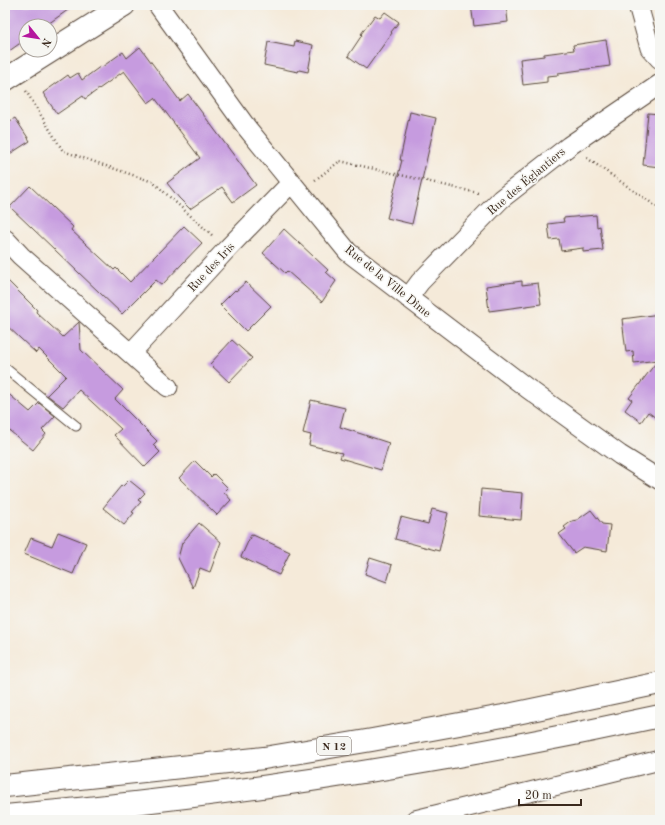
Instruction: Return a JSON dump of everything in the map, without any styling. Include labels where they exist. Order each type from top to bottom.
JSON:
[{"type":"main road","points":[[10,77],[124,5]]},
{"type":"main road","name":"N 12","points":[[5,786],[264,758],[496,717],[660,683]]},
{"type":"main road","points":[[5,816],[194,796],[320,779],[436,760],[588,732],[660,716]]},
{"type":"street","name":"Rue de la Ville Dîme","points":[[158,5],[247,128],[348,252],[527,388],[620,455],[660,480]]},
{"type":"street","points":[[638,5],[650,48],[660,59]]},
{"type":"street","name":"Rue des Églantiers","points":[[408,298],[420,282],[502,199],[569,146],[660,84]]},
{"type":"street","name":"Rue des Iris","points":[[132,354],[227,249],[296,187]]},
{"type":"street","points":[[5,239],[20,256],[168,387]]},
{"type":"street","points":[[415,820],[660,760]]},
{"type":"lane","points":[[5,368],[76,426]]},
{"type":"path","points":[[10,77],[63,151],[153,182],[227,249]]},
{"type":"path","points":[[569,146],[660,209]]},
{"type":"path","points":[[296,187],[340,161],[502,199]]},
{"type":"building","points":[[5,5],[75,5],[56,18],[18,18],[18,45],[5,54]]},
{"type":"building","points":[[471,5],[506,5],[508,22],[474,26]]},
{"type":"building","points":[[385,12],[399,22],[366,69],[348,56],[362,35],[361,34],[375,15],[380,18]]},
{"type":"building","points":[[606,40],[610,66],[558,73],[558,75],[547,76],[547,82],[523,85],[520,59],[574,50],[573,45]]},
{"type":"building","points":[[295,41],[313,45],[308,72],[299,70],[298,72],[264,65],[268,42],[294,47]]},
{"type":"building","points":[[140,47],[180,101],[188,94],[256,185],[233,202],[222,187],[190,209],[179,198],[167,183],[200,158],[155,98],[148,103],[124,71],[85,99],[83,96],[57,114],[43,93],[68,75],[70,78],[78,73],[82,80],[123,52],[127,58]]},
{"type":"building","points":[[410,112],[436,118],[412,224],[387,218],[402,160],[400,160]]},
{"type":"building","points":[[648,113],[660,114],[660,167],[643,165]]},
{"type":"building","points":[[15,118],[30,141],[5,157],[5,124]]},
{"type":"building","points":[[30,186],[73,227],[71,230],[114,270],[116,268],[130,282],[184,226],[202,243],[162,285],[156,280],[122,314],[10,207]]},
{"type":"building","points":[[596,215],[597,227],[600,226],[603,250],[583,252],[583,248],[561,251],[559,239],[550,240],[548,224],[564,222],[563,218]]},
{"type":"building","points":[[284,229],[328,270],[326,272],[336,281],[322,302],[287,271],[285,273],[263,253]]},
{"type":"building","points":[[5,278],[37,310],[36,312],[63,337],[79,322],[81,350],[123,390],[115,399],[157,441],[153,445],[160,452],[145,467],[114,435],[121,429],[79,390],[63,407],[47,395],[66,376],[39,349],[36,353],[5,324]]},
{"type":"building","points":[[522,281],[522,285],[538,283],[541,304],[489,311],[486,286]]},
{"type":"building","points":[[246,282],[271,306],[246,331],[220,305],[235,290],[236,291]]},
{"type":"building","points":[[660,314],[660,421],[648,412],[641,422],[625,410],[632,400],[629,398],[658,360],[634,363],[633,351],[626,352],[622,319]]},
{"type":"building","points":[[232,340],[252,358],[229,382],[210,364]]},
{"type":"building","points":[[5,391],[30,412],[39,403],[55,416],[42,430],[46,434],[33,450],[5,427]]},
{"type":"building","points":[[311,400],[345,408],[340,427],[389,443],[381,470],[340,458],[342,453],[309,445],[311,435],[303,433]]},
{"type":"building","points":[[195,461],[211,477],[214,474],[228,488],[224,492],[231,500],[217,515],[179,478]]},
{"type":"building","points":[[129,480],[145,493],[138,500],[141,502],[132,512],[134,513],[124,525],[103,508],[121,486],[122,487]]},
{"type":"building","points":[[481,489],[523,493],[521,520],[479,516]]},
{"type":"building","points":[[432,509],[448,513],[439,551],[395,539],[401,517],[428,524]]},
{"type":"building","points":[[591,510],[602,524],[610,525],[607,551],[583,547],[574,553],[559,534],[566,529],[564,527],[572,521],[577,520]]},
{"type":"building","points":[[199,523],[221,542],[210,572],[200,568],[193,588],[178,558],[182,543]]},
{"type":"building","points":[[58,532],[86,543],[73,574],[24,554],[31,538],[52,546]]},
{"type":"building","points":[[251,535],[290,552],[279,575],[241,557]]},
{"type":"building","points":[[370,558],[392,565],[387,582],[365,574]]}]
